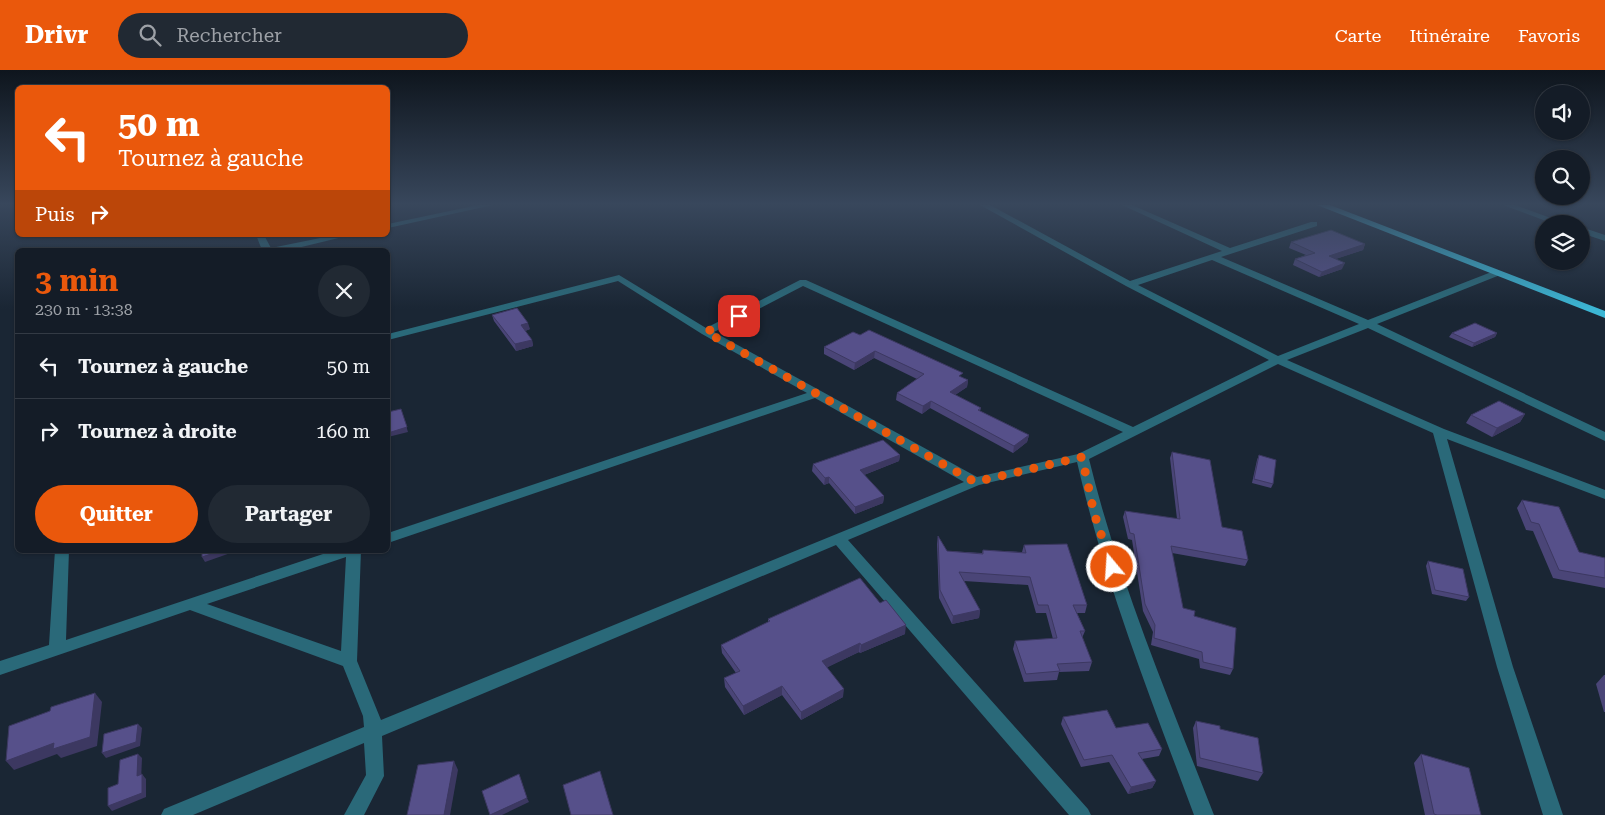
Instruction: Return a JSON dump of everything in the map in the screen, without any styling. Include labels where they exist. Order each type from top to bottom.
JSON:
[{"type":"highway","points":[[1411,240],[1605,315]]},
{"type":"street","points":[[285,248],[324,240]]},
{"type":"street","points":[[1048,240],[1278,360],[1439,433],[1605,495]]},
{"type":"street","points":[[1202,240],[1229,252]]},
{"type":"street","points":[[1130,284],[1266,240]]},
{"type":"street","points":[[1213,257],[1368,324],[1605,437]]},
{"type":"street","points":[[171,815],[975,482],[1082,457],[1278,360],[1497,273]]},
{"type":"street","points":[[390,336],[619,278],[706,332],[975,482]]},
{"type":"street","points":[[706,332],[804,282],[1134,432]]},
{"type":"street","points":[[390,537],[815,394]]},
{"type":"street","points":[[1439,433],[1505,667],[1553,815]]},
{"type":"street","points":[[1082,457],[1094,513],[1118,585],[1204,815]]},
{"type":"street","points":[[838,538],[1081,815]]},
{"type":"street","points":[[57,648],[62,553]]},
{"type":"street","points":[[0,668],[344,553]]},
{"type":"street","points":[[353,553],[349,661],[372,716],[375,776],[354,815]]},
{"type":"street","points":[[190,604],[349,661]]},
{"type":"building","points":[[1298,240],[1355,240],[1365,244],[1329,256],[1345,263],[1322,272],[1295,259],[1315,253],[1291,242]]},
{"type":"building","points":[[517,308],[528,323],[521,325],[532,340],[515,344],[492,315]]},
{"type":"building","points":[[1475,323],[1497,333],[1474,343],[1452,333]]},
{"type":"building","points":[[869,330],[963,373],[959,376],[968,380],[950,392],[981,408],[978,410],[1029,435],[1014,446],[931,401],[923,406],[897,393],[924,374],[875,351],[855,363],[824,347],[853,332],[860,335]]},
{"type":"building","points":[[1499,401],[1525,414],[1497,428],[1471,415]]},
{"type":"building","points":[[401,409],[407,427],[390,432],[390,412]]},
{"type":"building","points":[[883,440],[900,455],[860,470],[884,496],[855,507],[829,477],[825,478],[813,464]]},
{"type":"building","points":[[1172,452],[1210,460],[1222,527],[1242,531],[1248,560],[1171,546],[1183,608],[1195,611],[1194,616],[1236,628],[1233,669],[1203,662],[1202,652],[1154,638],[1155,625],[1145,604],[1134,534],[1130,533],[1125,511],[1180,519]]},
{"type":"building","points":[[1259,455],[1276,460],[1273,484],[1254,479]]},
{"type":"building","points":[[1522,500],[1559,507],[1579,552],[1605,558],[1605,578],[1559,570],[1539,524],[1531,522]]},
{"type":"building","points":[[938,536],[947,551],[983,554],[983,550],[1026,553],[1024,545],[1067,544],[1087,605],[1073,605],[1085,631],[1080,631],[1092,662],[1057,664],[1060,671],[1026,674],[1015,641],[1057,638],[1048,605],[1038,605],[1030,577],[959,572],[980,610],[953,616],[940,590]]},
{"type":"building","points":[[202,553],[214,553],[202,557]]},
{"type":"building","points":[[1428,561],[1463,569],[1469,597],[1435,590]]},
{"type":"building","points":[[860,578],[880,603],[886,600],[906,625],[861,645],[860,643],[822,661],[844,689],[801,712],[782,686],[743,706],[724,678],[740,671],[721,645],[770,621],[768,619]]},
{"type":"building","points":[[95,693],[90,737],[53,749],[54,743],[6,761],[9,726],[50,711],[51,707]]},
{"type":"building","points":[[1107,710],[1116,728],[1148,723],[1162,749],[1138,753],[1156,781],[1131,787],[1112,755],[1084,760],[1063,717]]},
{"type":"building","points":[[1196,721],[1220,726],[1220,729],[1258,738],[1263,773],[1200,758]]},
{"type":"building","points":[[138,724],[136,742],[102,753],[104,734]]},
{"type":"building","points":[[138,754],[137,776],[142,774],[142,793],[108,806],[108,788],[118,784],[120,760]]},
{"type":"building","points":[[1421,754],[1469,768],[1481,815],[1434,814]]},
{"type":"building","points":[[454,761],[444,815],[407,815],[418,765]]},
{"type":"building","points":[[600,771],[613,815],[571,815],[563,785]]},
{"type":"building","points":[[519,774],[527,798],[490,815],[482,791]]},
{"type":"route","points":[[739,316],[706,332],[975,482],[1082,457],[1094,513],[1112,567]]}]
